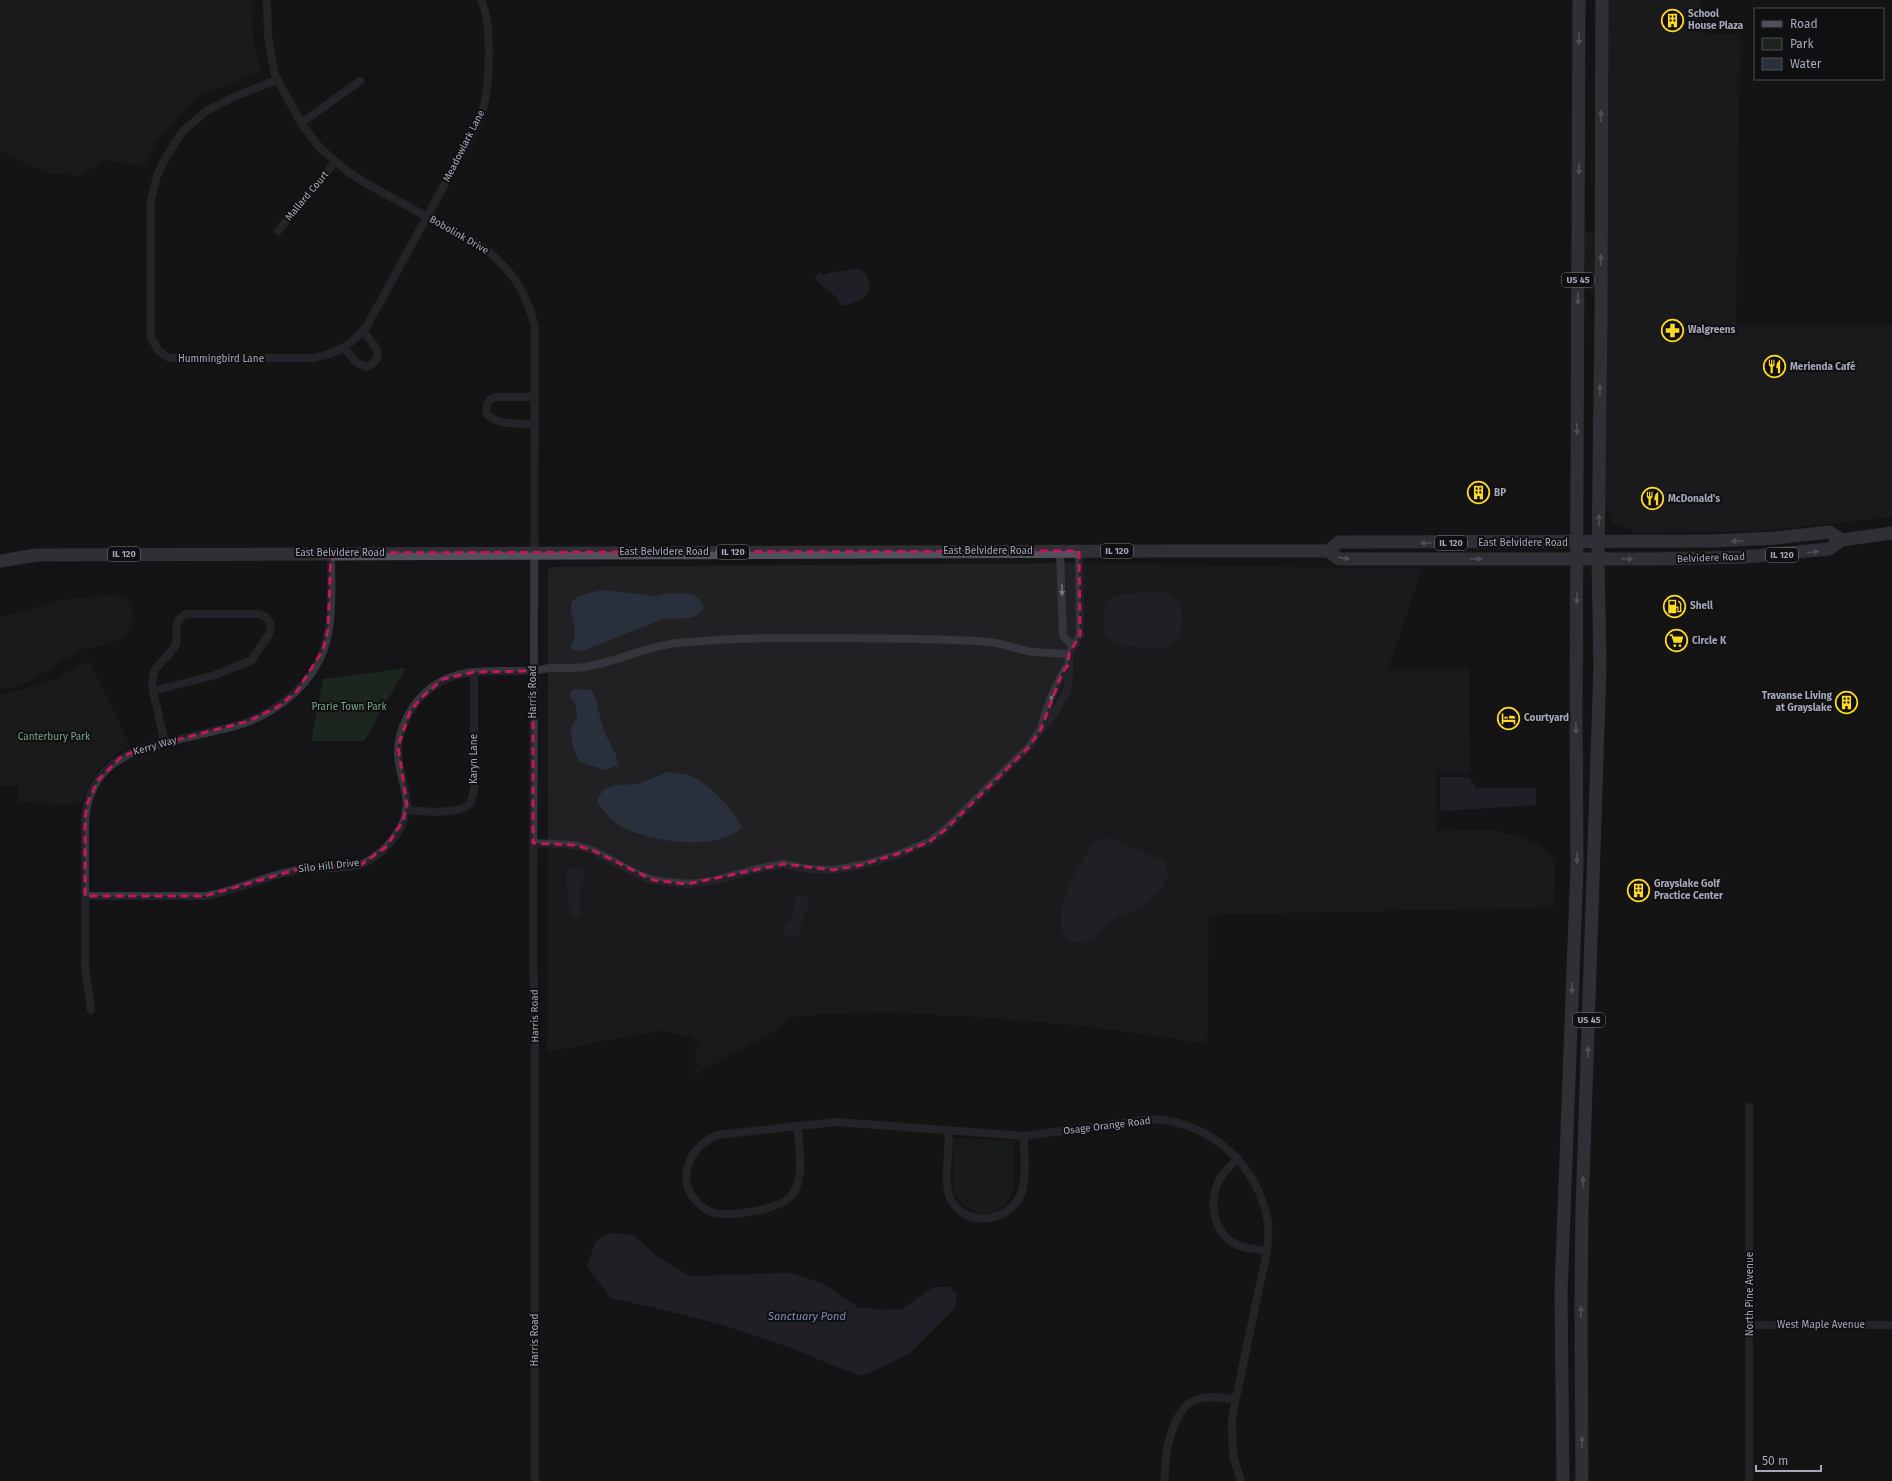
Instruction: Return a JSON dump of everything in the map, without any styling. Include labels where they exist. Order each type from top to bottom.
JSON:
[{"type":"main road","name":"US 45","points":[[1563,1481],[1561,1292],[1577,866],[1580,0]]},
{"type":"main road","name":"US 45","points":[[1582,1481],[1582,1212],[1600,666],[1598,559],[1602,0]]},
{"type":"main road","name":"Belvidere Road","points":[[1577,543],[1732,541],[1829,532],[1842,540]]},
{"type":"main road","name":"Belvidere Road","points":[[1577,559],[1718,559],[1766,556],[1829,550],[1842,540],[1892,533]]},
{"type":"main road","name":"East Belvidere Road","points":[[1328,551],[1339,542],[1577,543]]},
{"type":"main road","name":"East Belvidere Road","points":[[0,561],[36,555],[1060,551],[1328,551],[1340,559],[1577,559]]},
{"type":"street","name":"Bobolink Drive","points":[[267,0],[268,37],[275,75],[301,123],[320,148],[335,162],[367,184],[481,246],[494,255],[505,265],[526,298],[535,327],[534,552]]},
{"type":"street","name":"Meadowlark Lane","points":[[427,216],[475,129],[484,108],[488,84],[488,27],[481,0]]},
{"type":"street","name":"Hummingbird Lane","points":[[277,80],[206,111],[184,131],[166,157],[157,176],[151,199],[151,338],[159,351],[169,358],[175,359],[313,358],[334,353],[344,348],[358,339],[427,216]]},
{"type":"street","points":[[301,123],[360,81]]},
{"type":"street","name":"Mallard Court","points":[[278,231],[335,162]]},
{"type":"street","points":[[344,348],[357,363],[366,367],[374,363],[378,356],[376,347],[363,331]]},
{"type":"street","points":[[534,424],[491,419],[487,414],[486,406],[489,400],[494,397],[535,397]]},
{"type":"street","points":[[1060,551],[1063,636],[1073,646]]},
{"type":"street","points":[[533,842],[574,845],[592,850],[637,874],[653,880],[687,884],[713,881],[756,869],[784,864],[807,869],[833,870],[861,866],[907,851],[932,840],[946,829],[1029,747],[1041,729],[1044,717],[1062,673],[1068,665],[1069,654],[1080,635],[1079,551]]},
{"type":"street","name":"Harris Road","points":[[534,552],[533,956],[535,1017],[535,1481]]},
{"type":"street","name":"Kerry Way","points":[[91,1010],[85,966],[85,819],[87,804],[98,780],[108,767],[121,757],[138,750],[249,722],[279,706],[297,691],[310,676],[323,650],[328,629],[331,604],[331,553]]},
{"type":"street","points":[[153,692],[215,675],[252,660],[269,634],[271,628],[270,622],[266,617],[259,614],[186,614],[181,617],[176,623],[176,644],[154,671],[151,680],[153,692],[165,743]]},
{"type":"street","name":"Silo Hill Drive","points":[[85,896],[205,896],[220,894],[262,879],[295,870],[362,864],[381,852],[392,841],[404,821],[407,805],[398,756],[400,735],[405,723],[421,698],[429,689],[443,679],[459,674],[474,672],[533,671],[546,668],[583,668],[610,662],[644,649],[675,643],[713,640],[814,638],[936,639],[992,642],[1034,652],[1069,654]]},
{"type":"street","name":"Karyn Lane","points":[[406,810],[451,811],[463,808],[470,802],[474,791],[474,672]]},
{"type":"street","name":"North Pine Avenue","points":[[1749,1107],[1749,1481]]},
{"type":"street","name":"Osage Orange Road","points":[[798,1126],[800,1177],[790,1197],[778,1205],[735,1213],[711,1212],[700,1206],[688,1188],[686,1178],[688,1166],[696,1149],[708,1138],[717,1135],[798,1126],[836,1122],[1024,1136],[1151,1119],[1169,1120],[1185,1124],[1222,1144],[1238,1159],[1259,1190],[1268,1225],[1267,1251],[1232,1418],[1232,1451],[1242,1481]]},
{"type":"street","points":[[949,1131],[948,1192],[956,1206],[963,1212],[972,1217],[982,1219],[996,1218],[1008,1212],[1016,1204],[1022,1191],[1024,1179],[1024,1136]]},
{"type":"street","points":[[1238,1159],[1220,1179],[1215,1189],[1213,1203],[1215,1220],[1221,1231],[1228,1239],[1238,1246],[1267,1251]]},
{"type":"street","name":"West Maple Avenue","points":[[1750,1325],[1892,1325]]},
{"type":"street","points":[[1165,1481],[1164,1470],[1167,1452],[1176,1420],[1182,1409],[1190,1402],[1198,1399],[1235,1399]]},
{"type":"highlighted area","points":[[1079,551],[1080,635],[1069,654],[1068,665],[1062,673],[1041,729],[1029,747],[946,829],[929,842],[907,851],[861,865],[833,870],[784,864],[687,884],[653,880],[592,850],[574,845],[533,843],[533,671],[474,672],[443,679],[421,698],[410,712],[398,746],[407,805],[403,821],[386,847],[362,864],[295,870],[205,896],[85,896],[85,819],[87,804],[98,780],[121,757],[138,750],[249,721],[279,706],[297,691],[323,650],[328,629],[331,553]]},
{"type":"shaded area","points":[[1606,0],[1701,0],[1701,33],[1740,34],[1736,325],[1892,325],[1892,517],[1758,531],[1638,533],[1613,523],[1605,509]]},
{"type":"shaded area","points":[[1072,563],[1422,569],[1388,669],[1469,669],[1470,773],[1437,773],[1436,831],[1495,830],[1535,842],[1555,862],[1554,907],[1209,915],[1207,1043],[1075,1025],[978,1017],[883,1012],[811,1015],[739,1022],[641,1034],[547,1052],[548,567]]},
{"type":"green space","points":[[0,0],[252,0],[253,37],[261,72],[197,96],[157,140],[145,166],[105,160],[80,176],[47,173],[0,150]]},
{"type":"green space","points":[[1594,231],[1594,290],[1586,290],[1584,254],[1585,232]]},
{"type":"green space","points":[[118,595],[131,602],[132,624],[126,636],[104,645],[79,650],[28,683],[0,689],[0,617],[67,599]]},
{"type":"green space","name":"Canterbury Park","points":[[89,660],[130,746],[112,757],[99,769],[89,784],[81,803],[65,804],[18,802],[18,786],[0,786],[0,694],[17,691],[56,679]]},
{"type":"green space","name":"Prarie Town Park","points":[[406,668],[364,741],[311,741],[323,679]]},
{"type":"green space","points":[[911,865],[909,879],[931,884],[954,905],[958,911],[961,918],[960,931],[950,947],[919,951],[891,941],[871,938],[856,940],[822,986],[772,1033],[692,1076],[698,1065],[694,1055],[699,1045],[690,1037],[671,1033],[661,1015],[659,1008],[658,995],[662,983],[681,979],[719,990],[769,996],[784,1001],[795,996],[811,986],[826,967],[836,948],[833,935],[823,929],[822,914],[836,894],[860,879],[888,869]]},
{"type":"green space","points":[[953,1138],[1015,1141],[1014,1190],[1007,1204],[993,1213],[980,1213],[962,1205],[953,1192]]},
{"type":"water","points":[[858,268],[864,272],[868,278],[870,284],[869,292],[860,300],[848,304],[840,305],[835,297],[815,278],[819,272],[823,275]]},
{"type":"water","points":[[602,590],[656,596],[669,593],[693,594],[700,600],[704,608],[701,613],[696,616],[664,619],[579,652],[571,648],[575,636],[571,614],[572,601],[578,596]]},
{"type":"water","points":[[1134,593],[1165,593],[1172,596],[1177,601],[1182,614],[1181,629],[1174,641],[1167,647],[1154,649],[1120,644],[1110,639],[1103,633],[1105,605],[1113,596]]},
{"type":"water","points":[[576,689],[592,690],[602,725],[616,755],[618,765],[606,770],[579,762],[572,743],[571,728],[577,717],[576,705],[570,696],[571,691]]},
{"type":"water","points":[[667,772],[689,775],[706,785],[727,805],[742,827],[731,835],[717,840],[701,842],[684,842],[649,837],[618,825],[611,819],[597,801],[603,790],[614,785],[639,784]]},
{"type":"water","points":[[1440,777],[1469,777],[1476,788],[1536,788],[1536,805],[1440,811]]},
{"type":"water","points":[[1111,838],[1164,862],[1168,876],[1157,894],[1145,905],[1125,913],[1113,920],[1096,935],[1084,941],[1068,942],[1062,931],[1061,918],[1067,892],[1093,842]]},
{"type":"water","points":[[568,867],[581,870],[586,878],[580,891],[579,900],[582,914],[580,916],[574,916],[569,911],[566,871]]},
{"type":"water","points":[[798,894],[807,898],[808,906],[801,923],[800,936],[794,937],[784,934],[784,929],[792,916],[795,900]]},
{"type":"water","name":"Sanctuary Pond","points":[[610,1233],[633,1235],[657,1256],[689,1276],[791,1273],[824,1284],[859,1308],[901,1310],[933,1287],[949,1287],[957,1295],[955,1308],[909,1354],[862,1376],[783,1345],[732,1328],[611,1298],[587,1266],[596,1241]]},
{"type":"place","name":"School House Plaza","points":[[1672,20]]},
{"type":"place","name":"Walgreens","points":[[1673,330]]},
{"type":"place","name":"Merienda Café","points":[[1774,367]]},
{"type":"place","name":"BP","points":[[1478,493]]},
{"type":"place","name":"McDonald's","points":[[1652,499]]},
{"type":"place","name":"Shell","points":[[1675,606]]},
{"type":"place","name":"Circle K","points":[[1677,641]]},
{"type":"place","name":"Travanse Living at Grayslake","points":[[1847,702]]},
{"type":"place","name":"Courtyard","points":[[1508,718]]},
{"type":"place","name":"Grayslake Golf Practice Center","points":[[1638,890]]}]
